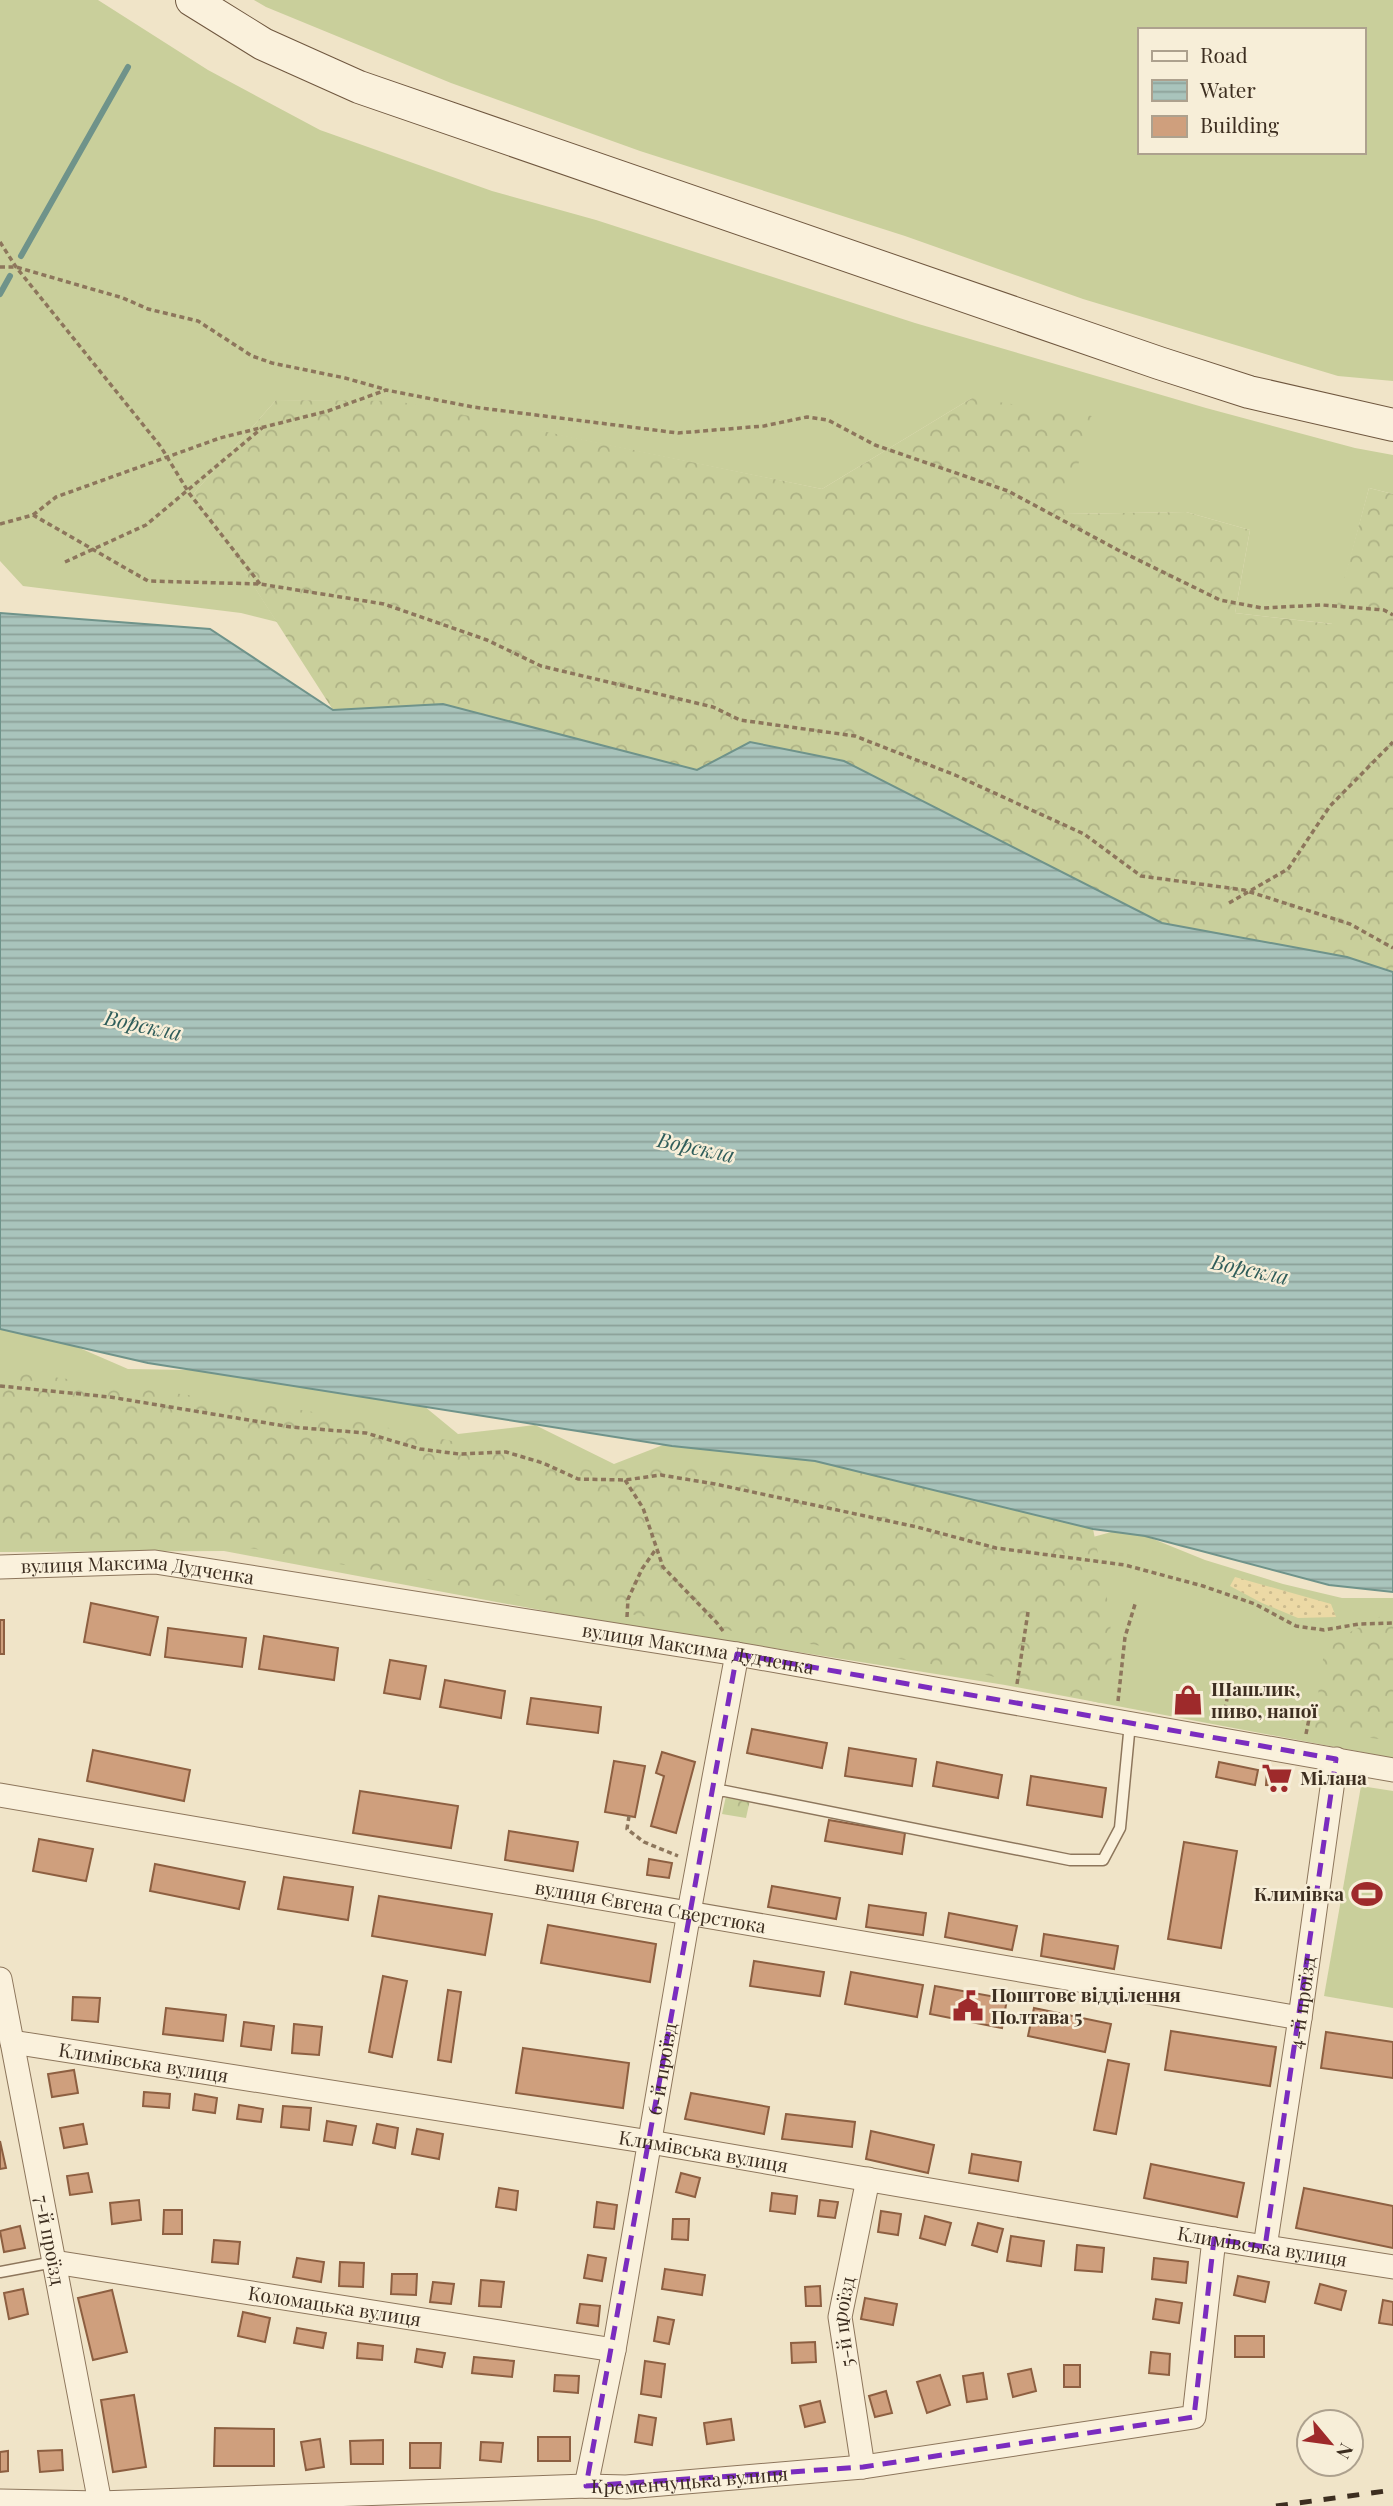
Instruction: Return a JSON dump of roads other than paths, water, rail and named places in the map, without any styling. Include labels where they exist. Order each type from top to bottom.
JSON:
[{"type":"main road","points":[[192,0],[263,44],[359,87],[1159,363],[1249,392],[1393,425]]},
{"type":"street","name":"вулиця Максима Дудченка","points":[[0,1567],[155,1562],[1124,1716],[1393,1770]]},
{"type":"street","name":"6-й проїзд","points":[[586,2486],[614,2350],[698,1861],[737,1654]]},
{"type":"street","name":"4-й проїзд","points":[[1265,2247],[1336,1759]]},
{"type":"street","name":"вулиця Євгена Сверстюка","points":[[0,1795],[1300,2018]]},
{"type":"street","name":"7-й проїзд","points":[[0,1979],[100,2505]]},
{"type":"street","name":"Климівська вулиця","points":[[12,2042],[650,2142],[1393,2267]]},
{"type":"street","name":"5-й проїзд","points":[[863,2467],[840,2317],[868,2179]]},
{"type":"street","name":"Кременчуцька вулиця","points":[[0,2501],[100,2505],[586,2486],[626,2487],[863,2467],[1194,2417],[1214,2239]]},
{"type":"street","name":"Коломацька вулиця","points":[[54,2262],[614,2350]]},
{"type":"lane","points":[[711,1791],[725,1791],[1070,1860],[1103,1860],[1121,1828],[1124,1716]]},
{"type":"lane","points":[[0,2272],[54,2262]]},
{"type":"water","name":"Ворскла","points":[[0,613],[210,629],[333,710],[443,704],[697,770],[750,742],[844,761],[1162,923],[1347,957],[1393,972],[1393,1592],[1329,1585],[1145,1536],[1093,1529],[815,1461],[672,1446],[148,1363],[0,1329]]},
{"type":"waterway","points":[[21,256],[128,67]]},
{"type":"waterway","points":[[0,294],[10,276]]},
{"type":"railway","points":[[1276,2506],[1393,2490]]},
{"type":"place","name":"Шашлик, пиво, напої","points":[[1188,1700]]},
{"type":"place","name":"Мілана","points":[[1277,1778]]},
{"type":"place","name":"Климівка","points":[[1367,1894]]},
{"type":"place","name":"Поштове відділення Полтава 5","points":[[968,2006]]}]
